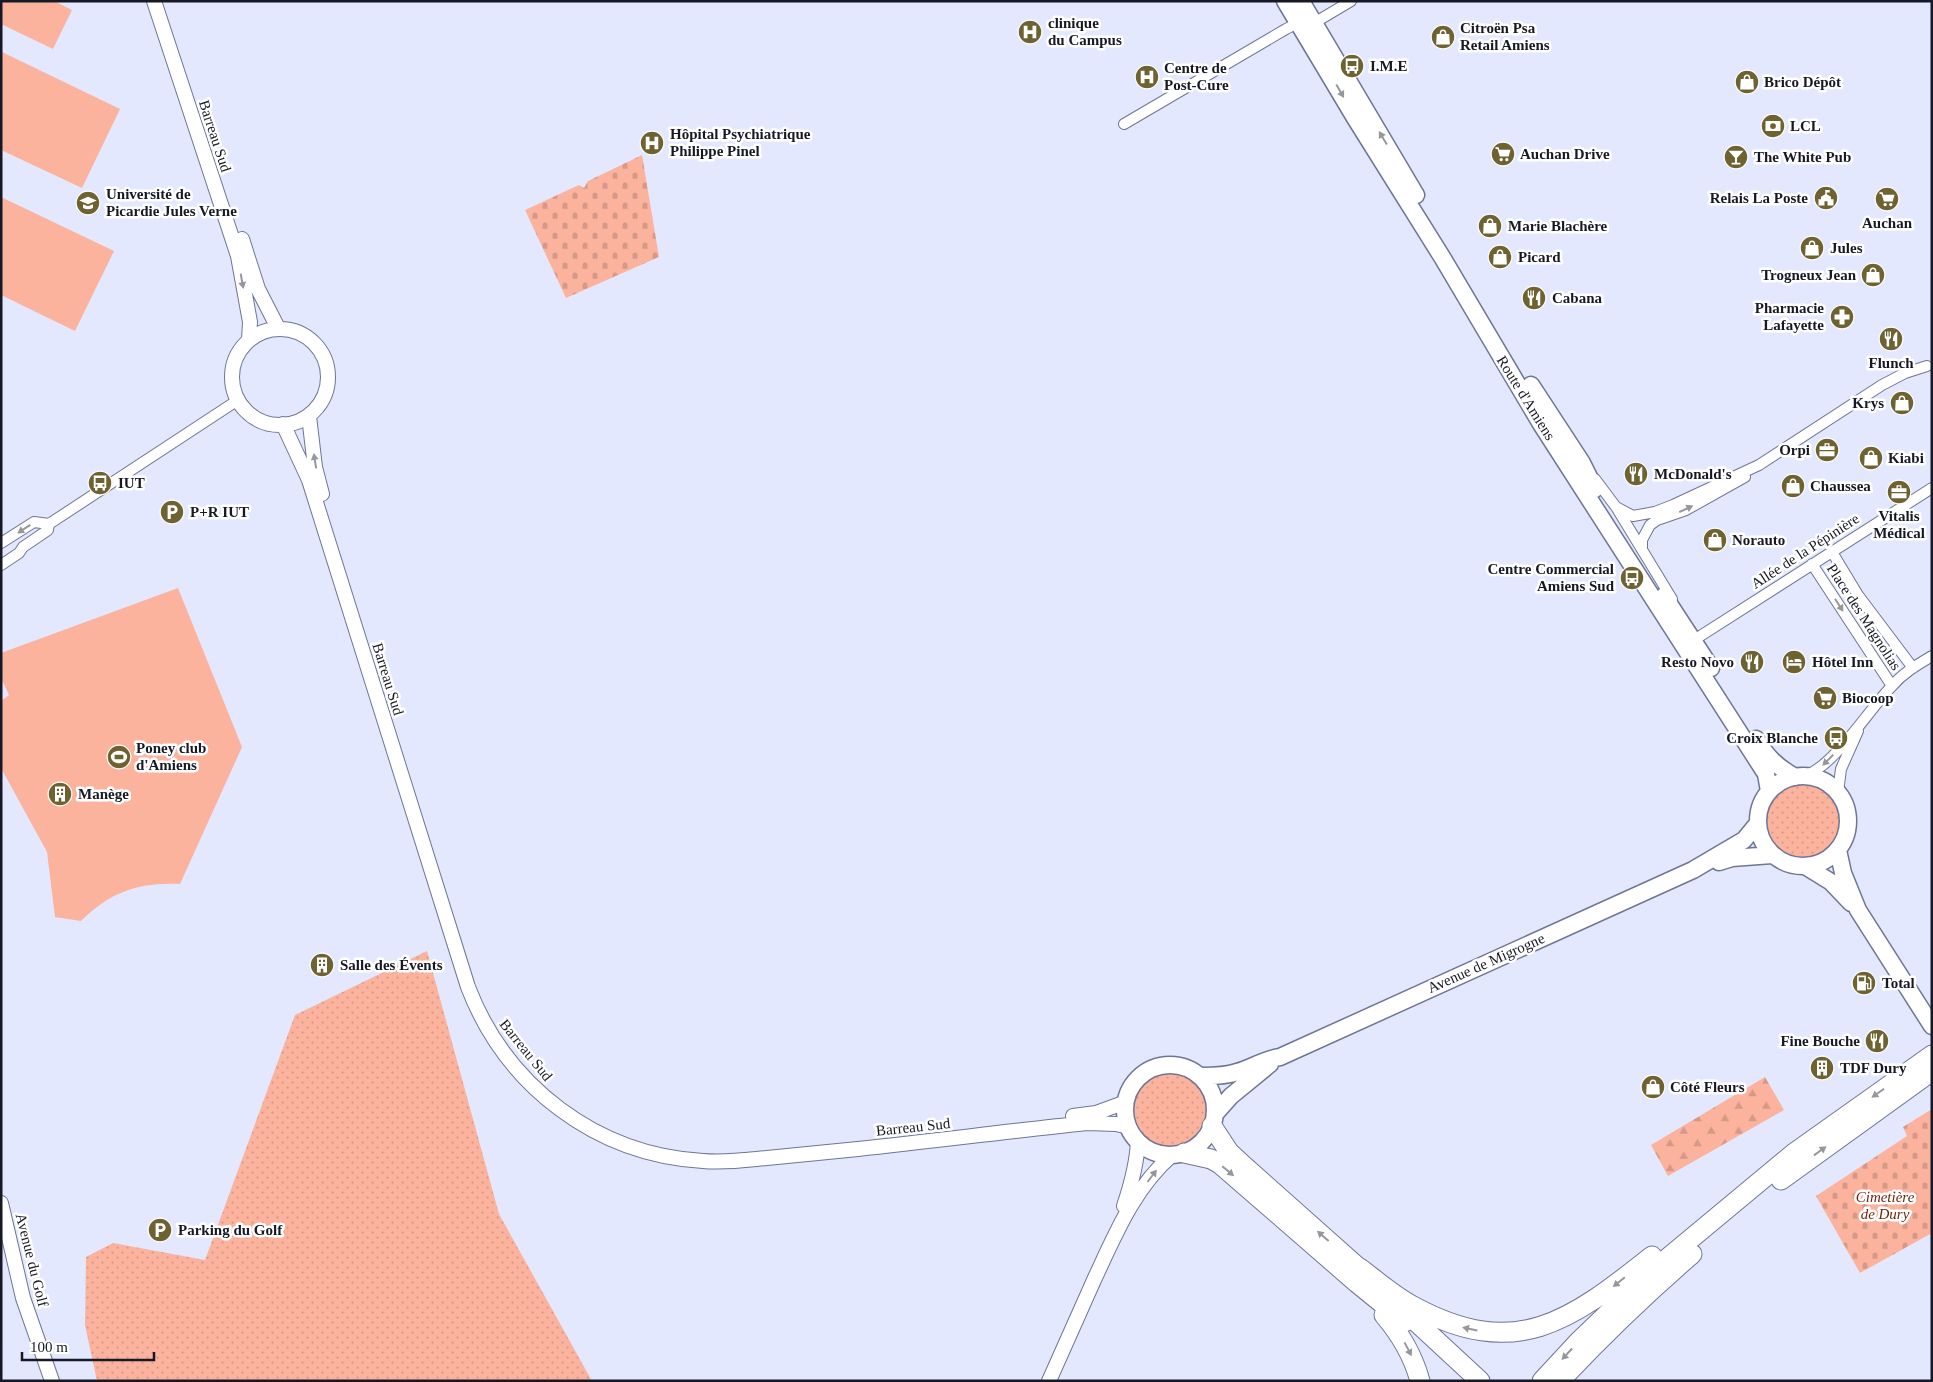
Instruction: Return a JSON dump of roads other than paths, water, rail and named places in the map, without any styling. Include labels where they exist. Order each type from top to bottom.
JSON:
[{"type":"highway","points":[[1542,1381],[1580,1340],[1652,1271],[1794,1153],[1932,1055]]},
{"type":"highway","points":[[1560,1381],[1656,1285],[1767,1191],[1932,1071]]},
{"type":"highway","points":[[1214,1120],[1229,1152],[1403,1320],[1471,1381]]},
{"type":"highway","points":[[1178,1154],[1211,1159],[1220,1164],[1408,1315],[1480,1381]]},
{"type":"highway","points":[[1359,1276],[1449,1324],[1473,1330],[1494,1332],[1521,1331],[1548,1325],[1578,1311],[1605,1294],[1708,1210],[1748,1182],[1786,1160]]},
{"type":"highway","points":[[1359,1276],[1409,1349],[1420,1381]]},
{"type":"main road","name":"Barreau Sud","points":[[154,1],[238,256],[250,322],[249,340]]},
{"type":"main road","name":"Barreau Sud","points":[[163,1],[258,289],[278,328]]},
{"type":"main road","name":"Route d'Amiens","points":[[1285,1],[1306,23],[1582,463],[1599,496],[1694,640],[1764,752],[1778,767],[1800,776]]},
{"type":"main road","name":"Route d'Amiens","points":[[1301,1],[1306,23],[1541,424],[1766,774],[1770,791]]},
{"type":"main road","points":[[278,328],[292,330],[308,339],[320,350],[327,366],[328,384],[322,398],[309,416],[295,422],[283,424],[267,422],[255,416],[238,400],[234,390],[233,372],[240,351],[249,340],[264,332],[278,328]]},
{"type":"main road","name":"Barreau Sud","points":[[309,416],[316,467],[325,505],[471,980],[502,1042],[529,1074],[555,1099],[598,1127],[648,1146],[690,1154],[719,1155],[738,1155],[1096,1113],[1126,1102]]},
{"type":"main road","name":"Barreau Sud","points":[[283,424],[309,480],[438,895],[472,996],[487,1029],[509,1060],[538,1092],[566,1114],[616,1142],[650,1153],[705,1162],[813,1154],[1087,1123],[1116,1124],[1129,1127]]},
{"type":"main road","points":[[1800,776],[1823,780],[1838,792],[1846,805],[1849,821],[1846,836],[1838,850],[1823,862],[1805,866],[1788,864],[1772,854],[1762,840],[1758,823],[1761,806],[1770,791],[1786,779],[1800,776]]},
{"type":"main road","name":"Avenue de Migrogne","points":[[1201,1076],[1226,1075],[1239,1072],[1265,1060],[1280,1057],[1693,870],[1744,840],[1758,823]]},
{"type":"main road","points":[[1838,850],[1843,873],[1858,910]]},
{"type":"main road","name":"Avenue de Migrogne","points":[[1693,870],[1732,858],[1772,854]]},
{"type":"main road","points":[[1805,866],[1832,882],[1858,910],[1932,1026]]},
{"type":"main road","name":"Avenue de Migrogne","points":[[1214,1120],[1231,1096],[1280,1057]]},
{"type":"main road","points":[[1049,1381],[1116,1231],[1134,1200],[1160,1166],[1204,1140],[1214,1120],[1214,1097],[1201,1076],[1193,1070],[1178,1065],[1164,1065],[1154,1068],[1137,1079],[1131,1087],[1126,1102],[1125,1115],[1129,1127],[1138,1141],[1154,1152],[1178,1154]]},
{"type":"main road","points":[[1116,1231],[1134,1173],[1138,1156],[1138,1141]]},
{"type":"main road","name":"Avenue du Golf","points":[[1,1203],[3,1222],[23,1298],[52,1381]]},
{"type":"street","points":[[1124,124],[1306,23],[1350,1]]},
{"type":"street","points":[[1642,550],[1642,540],[1650,525],[1657,520],[1686,510],[1742,480],[1759,465],[1882,385],[1905,373],[1927,366]]},
{"type":"street","points":[[1,565],[19,554],[22,547],[48,530],[50,524],[238,400]]},
{"type":"street","points":[[1582,463],[1616,507],[1672,597],[1677,614]]},
{"type":"street","points":[[1616,507],[1633,516],[1655,512],[1759,465]]},
{"type":"street","name":"Allée de la Pépinière","points":[[1694,640],[1932,488]]},
{"type":"street","points":[[1,543],[34,522],[50,524]]},
{"type":"street","name":"Place des Magnolias","points":[[1832,552],[1858,596],[1913,668]]},
{"type":"street","name":"Place des Magnolias","points":[[1812,564],[1892,686]]},
{"type":"street","points":[[1800,776],[1814,773],[1823,765],[1892,686],[1913,668],[1932,656]]},
{"type":"street","points":[[1838,792],[1841,769],[1870,710]]},
{"type":"place","name":"clinique du Campus","points":[[1030,32]]},
{"type":"place","name":"Citroën Psa Retail Amiens","points":[[1443,37]]},
{"type":"place","name":"I.M.E","points":[[1352,66]]},
{"type":"place","name":"Centre de Post-Cure","points":[[1147,77]]},
{"type":"place","name":"Brico Dépôt","points":[[1747,82]]},
{"type":"place","name":"LCL","points":[[1773,126]]},
{"type":"place","name":"Hôpital Psychiatrique Philippe Pinel","points":[[652,143]]},
{"type":"place","name":"Auchan Drive","points":[[1503,154]]},
{"type":"place","name":"The White Pub","points":[[1736,157]]},
{"type":"place","name":"Relais La Poste","points":[[1826,198]]},
{"type":"place","name":"Auchan","points":[[1887,199]]},
{"type":"place","name":"Université de Picardie Jules Verne","points":[[88,203]]},
{"type":"place","name":"Marie Blachère","points":[[1490,226]]},
{"type":"place","name":"Jules","points":[[1812,248]]},
{"type":"place","name":"Picard","points":[[1500,257]]},
{"type":"place","name":"Trogneux Jean","points":[[1873,275]]},
{"type":"place","name":"Cabana","points":[[1534,298]]},
{"type":"place","name":"Pharmacie Lafayette","points":[[1842,317]]},
{"type":"place","name":"Flunch","points":[[1891,339]]},
{"type":"place","name":"Krys","points":[[1902,403]]},
{"type":"place","name":"Orpi","points":[[1827,450]]},
{"type":"place","name":"Kiabi","points":[[1871,458]]},
{"type":"place","name":"McDonald's","points":[[1636,474]]},
{"type":"place","name":"IUT","points":[[100,483]]},
{"type":"place","name":"Chaussea","points":[[1793,486]]},
{"type":"place","name":"Vitalis Médical","points":[[1899,492]]},
{"type":"place","name":"P+R IUT","points":[[172,512]]},
{"type":"place","name":"Norauto","points":[[1715,540]]},
{"type":"place","name":"Centre Commercial Amiens Sud","points":[[1632,578]]},
{"type":"place","name":"Resto Novo","points":[[1752,662]]},
{"type":"place","name":"Hôtel Inn","points":[[1794,662]]},
{"type":"place","name":"Biocoop","points":[[1825,698]]},
{"type":"place","name":"Croix Blanche","points":[[1836,738]]},
{"type":"place","name":"Poney club d'Amiens","points":[[119,757]]},
{"type":"place","name":"Manège","points":[[60,794]]},
{"type":"place","name":"Salle des Évents","points":[[322,965]]},
{"type":"place","name":"Total","points":[[1864,983]]},
{"type":"place","name":"Fine Bouche","points":[[1877,1041]]},
{"type":"place","name":"TDF Dury","points":[[1822,1068]]},
{"type":"place","name":"Côté Fleurs","points":[[1653,1087]]},
{"type":"place","name":"Parking du Golf","points":[[160,1230]]},
{"type":"park label","name":"Cimetière de Dury","points":[[1885,1206]]}]
